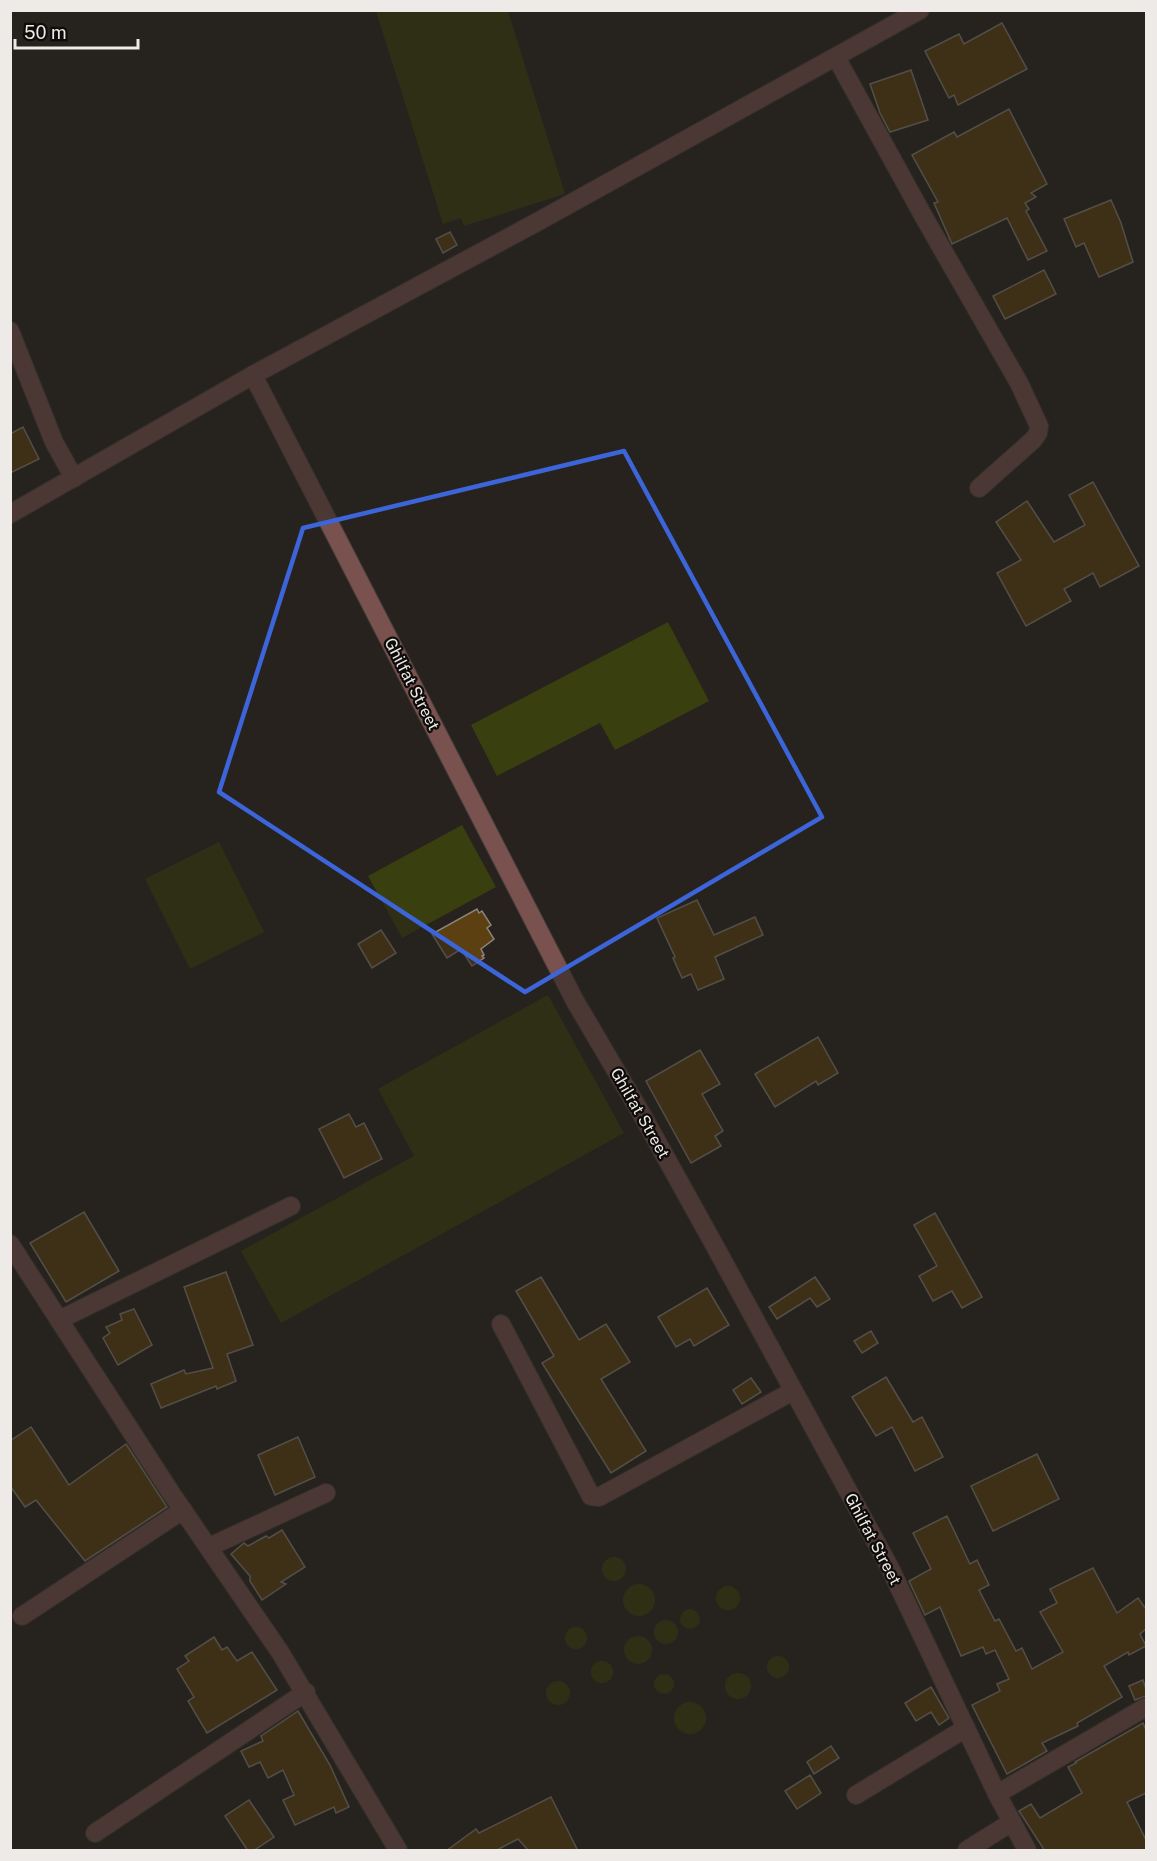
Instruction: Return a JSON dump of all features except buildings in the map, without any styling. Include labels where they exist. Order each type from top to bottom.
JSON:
[{"type":"street","points":[[10,514],[253,375],[539,221],[920,10]]},
{"type":"street","points":[[836,57],[1019,383],[1039,426],[1038,433],[1033,440],[979,488]]},
{"type":"street","points":[[10,331],[54,442],[74,478]]},
{"type":"street","name":"Ghilfat Street","points":[[253,375],[575,1001],[651,1130],[890,1568],[997,1794],[1027,1851]]},
{"type":"street","points":[[59,1320],[291,1206]]},
{"type":"street","points":[[10,1244],[183,1510],[306,1692],[398,1851]]},
{"type":"street","points":[[501,1324],[591,1496],[599,1497],[792,1390]]},
{"type":"street","points":[[208,1547],[326,1493]]},
{"type":"street","points":[[22,1616],[183,1510]]},
{"type":"street","points":[[95,1833],[306,1692]]},
{"type":"street","points":[[997,1794],[1146,1707]]},
{"type":"street","points":[[856,1795],[966,1728]]},
{"type":"street","points":[[967,1851],[1012,1822]]},
{"type":"highlighted area","points":[[624,451],[822,817],[525,992],[219,792],[303,528]]},
{"type":"green space","points":[[376,11],[508,11],[565,194],[464,226],[461,218],[443,224]]},
{"type":"green space","points":[[668,622],[709,701],[615,750],[600,723],[497,776],[471,725]]},
{"type":"green space","points":[[462,825],[496,887],[402,938],[368,876]]},
{"type":"green space","points":[[219,842],[264,932],[190,969],[145,879]]},
{"type":"green space","points":[[548,995],[624,1133],[281,1323],[241,1251],[414,1156],[378,1089]]},
{"type":"green space","points":[[614,1557],[623,1560],[626,1569],[623,1578],[614,1581],[605,1578],[602,1569],[605,1560]]},
{"type":"green space","points":[[639,1584],[650,1589],[655,1600],[650,1611],[639,1616],[628,1611],[623,1600],[628,1589]]},
{"type":"green space","points":[[728,1586],[737,1589],[740,1598],[737,1607],[728,1610],[719,1607],[716,1598],[719,1589]]},
{"type":"green space","points":[[690,1609],[697,1612],[700,1619],[697,1626],[690,1629],[683,1626],[680,1619],[683,1612]]},
{"type":"green space","points":[[666,1620],[675,1623],[678,1632],[675,1641],[666,1644],[657,1641],[654,1632],[657,1623]]},
{"type":"green space","points":[[576,1627],[586,1634],[587,1638],[580,1648],[576,1649],[566,1642],[565,1638],[572,1628]]},
{"type":"green space","points":[[638,1636],[648,1640],[652,1650],[648,1660],[638,1664],[628,1660],[624,1650],[628,1640]]},
{"type":"green space","points":[[778,1656],[786,1659],[789,1667],[786,1675],[778,1678],[770,1675],[767,1667],[770,1659]]},
{"type":"green space","points":[[602,1661],[610,1664],[613,1672],[610,1680],[602,1683],[594,1680],[591,1672],[594,1664]]},
{"type":"green space","points":[[738,1673],[747,1677],[751,1686],[747,1695],[738,1699],[729,1695],[725,1686],[729,1677]]},
{"type":"green space","points":[[664,1674],[671,1677],[674,1684],[671,1691],[664,1694],[657,1691],[654,1684],[657,1677]]},
{"type":"green space","points":[[558,1681],[567,1684],[570,1693],[567,1702],[558,1705],[549,1702],[546,1693],[549,1684]]},
{"type":"green space","points":[[690,1702],[701,1707],[706,1718],[701,1729],[690,1734],[679,1729],[674,1718],[679,1707]]}]
